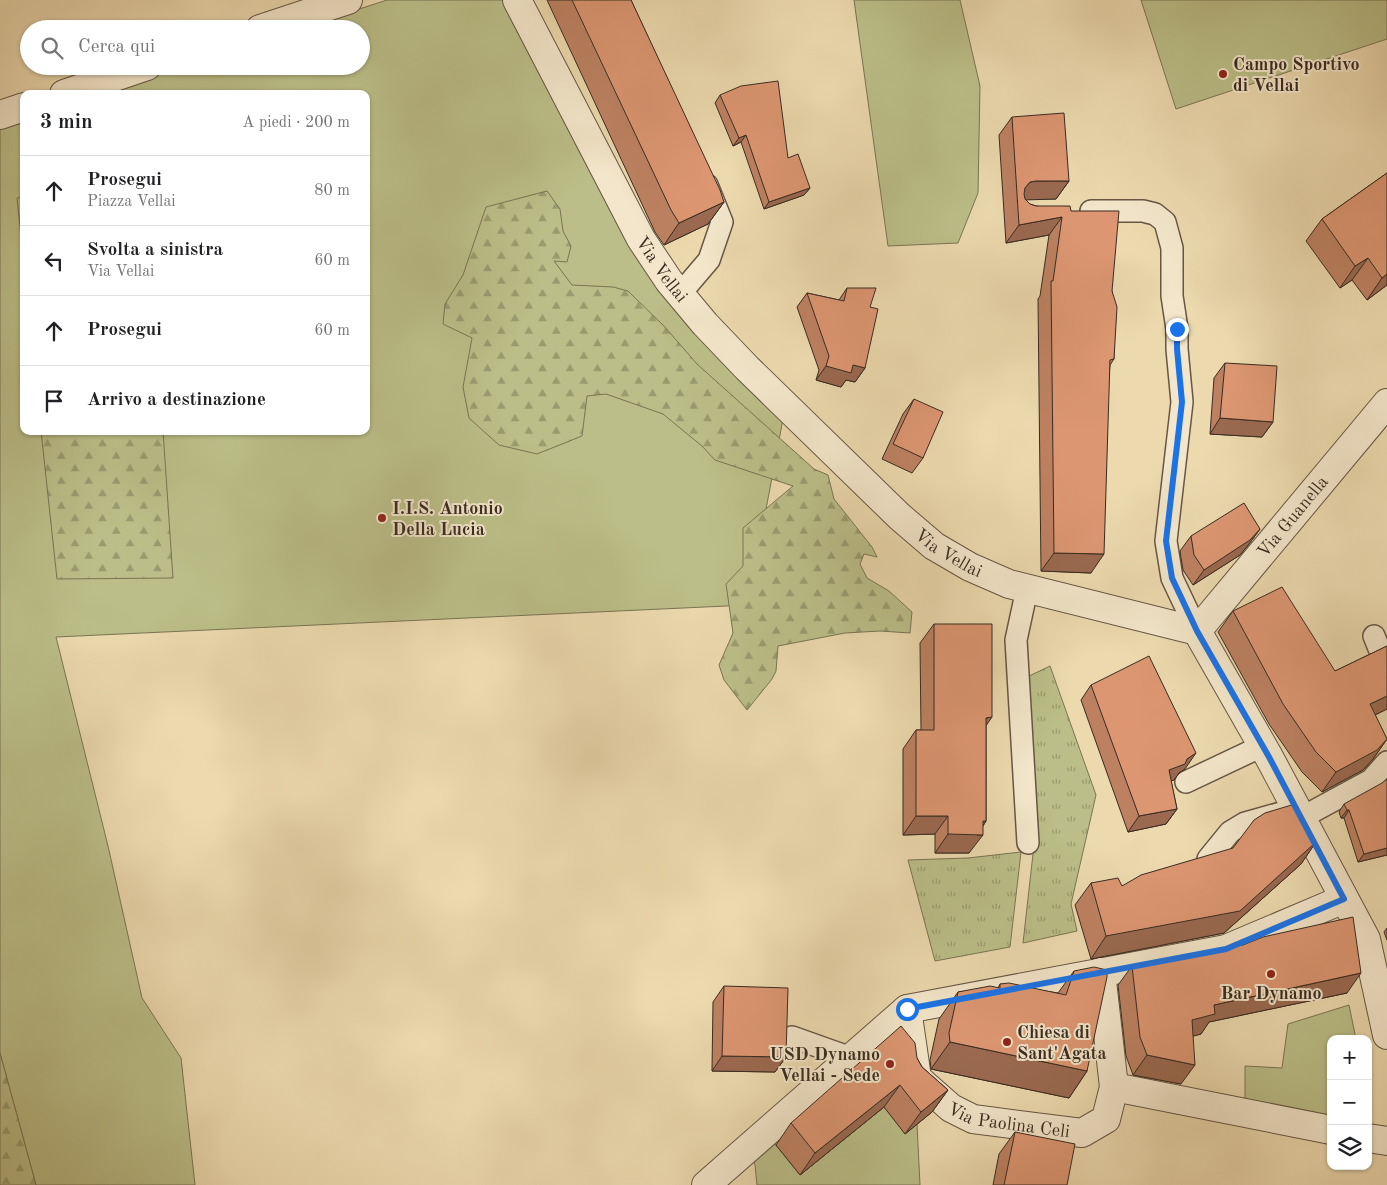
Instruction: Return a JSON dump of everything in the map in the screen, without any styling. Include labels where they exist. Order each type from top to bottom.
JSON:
[{"type":"street","points":[[287,20],[348,0]]},
{"type":"street","name":"Via Vellai","points":[[517,0],[641,239],[680,294],[705,324],[747,368],[906,522],[934,546],[970,567],[1009,584],[1197,631]]},
{"type":"street","points":[[76,90],[120,75]]},
{"type":"street","points":[[0,115],[20,108]]},
{"type":"street","name":"Via Guanella","points":[[1197,631],[1387,403]]},
{"type":"street","points":[[1197,631],[1262,746],[1366,939],[1387,1035]]},
{"type":"street","points":[[706,1185],[907,1009],[1226,949],[1344,899]]},
{"type":"street","points":[[1101,972],[1114,1087],[1327,1129]]},
{"type":"street","name":"Via Paolina Celi","points":[[907,1009],[917,1078],[948,1106],[973,1119],[1082,1133],[1106,1119],[1114,1087]]},
{"type":"street","points":[[1372,1139],[1387,1141]]},
{"type":"lane","points":[[680,294],[709,260],[722,222],[699,167]]},
{"type":"lane","points":[[1069,211],[1143,211],[1155,214],[1165,222],[1172,248],[1172,296],[1177,329],[1182,402],[1166,541],[1172,578],[1197,631]]},
{"type":"lane","points":[[1027,589],[1016,640],[1028,843]]},
{"type":"lane","points":[[1374,636],[1387,668]]},
{"type":"lane","points":[[1186,782],[1262,746]]},
{"type":"lane","points":[[1208,859],[1230,832],[1244,823],[1298,813],[1371,780],[1387,762]]},
{"type":"lane","points":[[792,1037],[851,1058]]},
{"type":"green space","points":[[387,0],[505,0],[581,152],[783,419],[748,605],[56,637],[108,846],[142,998],[181,1058],[195,1185],[36,1185],[0,1053],[0,123],[20,116],[20,435],[370,435],[370,90],[104,90],[151,75],[370,75],[370,20],[326,20]]},
{"type":"green space","points":[[854,0],[960,0],[980,86],[978,193],[958,243],[888,246]]},
{"type":"green space","name":"Campo Sportivo di Vellai","points":[[1141,0],[1387,0],[1387,39],[1176,109]]},
{"type":"green space","points":[[547,191],[560,209],[563,231],[571,246],[567,262],[554,261],[572,285],[613,287],[628,291],[664,326],[697,364],[814,469],[828,475],[834,499],[872,547],[877,557],[864,554],[860,564],[867,578],[889,591],[912,612],[910,633],[880,631],[845,633],[778,646],[776,671],[772,679],[747,710],[724,680],[719,665],[733,633],[726,584],[743,566],[743,528],[793,486],[715,460],[702,446],[663,414],[606,394],[587,396],[582,436],[537,454],[499,445],[469,418],[463,387],[472,338],[443,324],[445,304],[463,275],[486,207]]},
{"type":"green space","points":[[17,198],[20,198],[20,226]]},
{"type":"green space","points":[[41,435],[163,435],[173,578],[57,579]]},
{"type":"green space","points":[[1050,666],[1096,795],[1071,904],[1077,931],[1023,943],[1034,845],[1025,678]]},
{"type":"green space","points":[[1021,852],[1010,947],[935,961],[908,860],[968,858]]},
{"type":"green space","points":[[1349,1005],[1355,1035],[1327,1035],[1327,1115],[1245,1101],[1245,1066],[1282,1068],[1288,1024]]},
{"type":"green space","points":[[0,1053],[36,1185],[0,1185]]},
{"type":"green space","points":[[884,1107],[905,1133],[917,1124],[920,1185],[757,1185],[755,1165],[751,1156],[770,1138],[800,1175]]},
{"type":"building","points":[[572,0],[631,0],[724,202],[679,223],[671,210]]},
{"type":"building","points":[[778,81],[788,158],[798,154],[810,188],[769,202],[746,135],[739,138],[720,95],[741,86]]},
{"type":"building","points":[[1064,113],[1069,181],[1030,182],[1025,188],[1024,194],[1025,199],[1030,204],[1036,206],[1070,206],[1071,211],[1119,211],[1112,291],[1117,307],[1114,359],[1110,360],[1104,554],[1054,553],[1051,281],[1053,281],[1062,217],[1019,225],[1012,117]]},
{"type":"building","points":[[1387,173],[1387,274],[1382,278],[1368,258],[1355,266],[1322,219]]},
{"type":"building","points":[[847,288],[876,288],[870,307],[878,309],[865,368],[853,365],[851,373],[826,366],[829,356],[807,293],[844,301]]},
{"type":"building","points":[[1225,363],[1277,366],[1273,422],[1220,418]]},
{"type":"building","points":[[914,399],[943,412],[923,458],[893,444]]},
{"type":"building","points":[[1244,503],[1260,529],[1250,540],[1204,570],[1194,555],[1191,536]]},
{"type":"building","points":[[1282,587],[1335,671],[1387,646],[1387,696],[1370,704],[1387,739],[1377,750],[1336,772],[1316,752],[1283,704],[1233,611]]},
{"type":"building","points":[[934,624],[992,624],[992,717],[986,718],[986,821],[983,821],[983,835],[948,834],[948,816],[916,816],[916,730],[934,730]]},
{"type":"building","points":[[1149,656],[1196,753],[1187,759],[1185,764],[1169,770],[1177,809],[1139,816],[1091,685]]},
{"type":"building","points":[[1387,779],[1387,848],[1364,854],[1349,810],[1347,810],[1344,804]]},
{"type":"building","points":[[1295,804],[1316,842],[1240,911],[1106,936],[1091,883],[1118,878],[1122,886],[1141,875],[1233,848],[1254,820],[1265,813]]},
{"type":"building","points":[[1353,917],[1361,973],[1214,1005],[1215,1014],[1192,1020],[1195,1065],[1147,1055],[1140,1037],[1132,966],[1243,945],[1263,937]]},
{"type":"building","points":[[1094,967],[1107,970],[1107,977],[1087,1071],[950,1042],[949,1033],[958,992],[990,986],[1000,988],[1000,984],[1009,983],[1066,995],[1074,971]]},
{"type":"building","points":[[724,986],[788,988],[786,1057],[722,1056]]},
{"type":"building","points":[[901,1026],[915,1043],[917,1058],[922,1067],[948,1090],[921,1112],[900,1085],[815,1153],[791,1123]]},
{"type":"building","points":[[1015,1132],[1075,1144],[1067,1185],[1004,1185]]},
{"type":"place","name":"Campo Sportivo di Vellai","points":[[1223,74]]},
{"type":"place","name":"I.I.S. Antonio Della Lucia","points":[[382,518]]},
{"type":"place","name":"Bar Dynamo","points":[[1271,974]]},
{"type":"place","name":"Chiesa di Sant'Agata","points":[[1007,1042]]},
{"type":"place","name":"USD Dynamo Vellai - Sede","points":[[890,1064]]},
{"type":"route","points":[[907,1009],[1226,949],[1344,899],[1269,757],[1197,631],[1172,578],[1166,541],[1182,402],[1177,329]]}]
